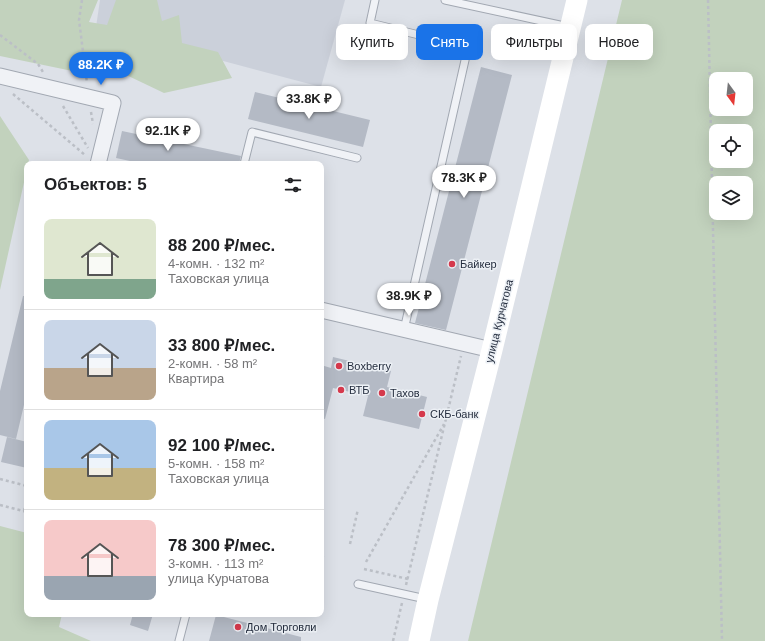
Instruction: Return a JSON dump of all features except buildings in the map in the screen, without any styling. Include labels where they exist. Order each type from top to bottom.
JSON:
[{"type":"main road","name":"улица Курчатова","points":[[570,24],[576,0]]},
{"type":"main road","name":"улица Курчатова","points":[[419,641],[428,600],[492,350],[561,60]]},
{"type":"street","points":[[0,76],[113,103],[94,161]]},
{"type":"street","points":[[324,311],[492,350]]},
{"type":"lane","points":[[374,0],[370,23],[468,47],[404,330]]},
{"type":"lane","points":[[445,0],[555,24]]},
{"type":"lane","points":[[245,161],[252,132],[357,158]]},
{"type":"lane","points":[[358,584],[428,600]]},
{"type":"lane","points":[[179,641],[185,617]]},
{"type":"path","points":[[708,0],[722,641]]},
{"type":"path","points":[[12,94],[93,161]]},
{"type":"path","points":[[393,641],[464,344]]},
{"type":"path","points":[[366,562],[446,420]]},
{"type":"path","points":[[0,479],[24,485]]},
{"type":"path","points":[[0,505],[24,511]]},
{"type":"path","points":[[350,544],[358,508]]},
{"type":"path","points":[[364,569],[408,579]]},
{"type":"shaded area","points":[[100,0],[345,0],[338,24],[336,24],[336,33],[321,87],[96,27]]},
{"type":"green space","points":[[0,0],[98,0],[89,22],[107,25],[116,0],[157,0],[162,21],[179,15],[182,43],[218,52],[232,78],[164,93],[120,72],[82,73],[0,56]]},
{"type":"green space","points":[[622,0],[765,0],[765,641],[468,641],[608,60],[653,60],[653,24],[616,24]]},
{"type":"green space","points":[[0,116],[29,160],[24,161],[24,182],[0,290]]},
{"type":"green space","points":[[0,526],[24,532],[24,617],[61,617],[59,627],[91,641],[0,641]]},
{"type":"place","name":"Байкер","points":[[452,264]]},
{"type":"place","name":"Boxberry","points":[[339,366]]},
{"type":"place","name":"ВТБ","points":[[341,390]]},
{"type":"place","name":"Тахов","points":[[382,393]]},
{"type":"place","name":"СКБ-банк","points":[[422,414]]},
{"type":"place","name":"Дом Торговли","points":[[238,627]]}]
